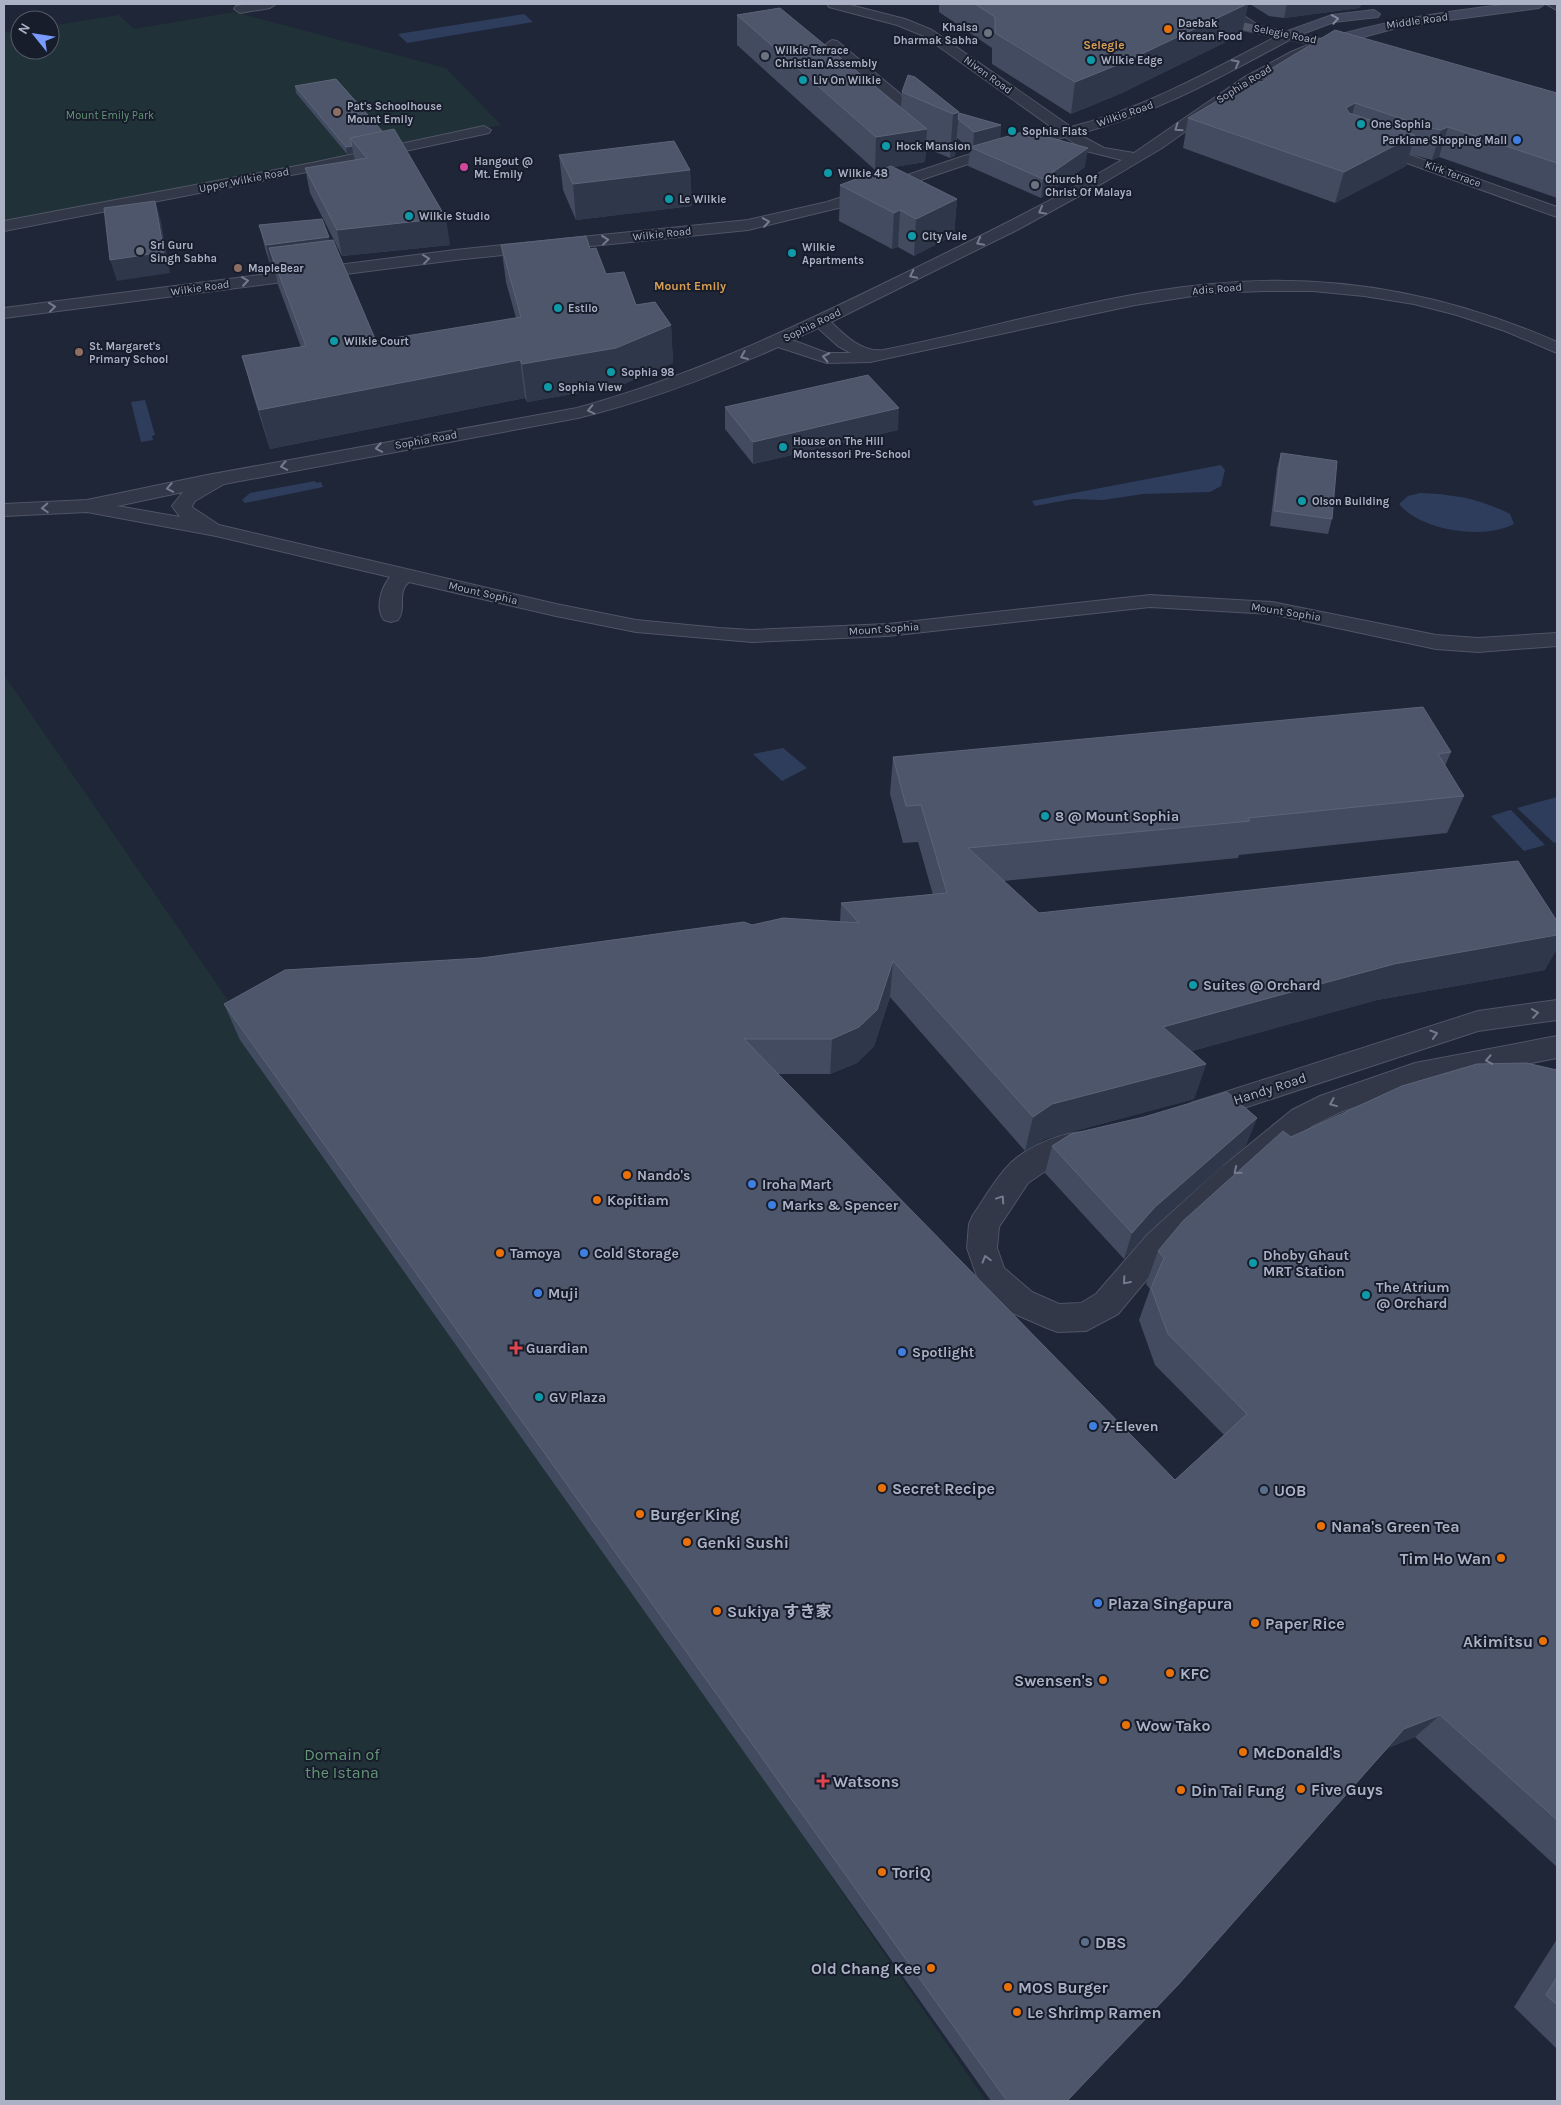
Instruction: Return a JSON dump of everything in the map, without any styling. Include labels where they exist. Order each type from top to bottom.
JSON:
[{"type":"main road","name":"Middle Road","points":[[1289,35],[1332,19],[1449,4]]},
{"type":"main road","name":"Middle Road","points":[[1326,43],[1386,25],[1539,4]]},
{"type":"main road","name":"Selegie Road","points":[[1194,17],[1363,51]]},
{"type":"street","points":[[240,9],[270,4]]},
{"type":"street","name":"Niven Road","points":[[833,4],[901,22],[928,33],[1068,132],[1078,143],[1090,149],[1136,158]]},
{"type":"street","points":[[1218,4],[1258,29]]},
{"type":"street","points":[[1552,4],[1557,6]]},
{"type":"street","name":"Wilkie Road","points":[[4,313],[321,271],[773,221],[827,209],[970,159],[1025,142],[1119,118],[1155,104],[1289,35]]},
{"type":"street","name":"Sophia Road","points":[[247,473],[578,413],[627,401],[779,341],[1035,215],[1136,158],[1222,96],[1264,70],[1326,43]]},
{"type":"street","points":[[832,44],[943,136]]},
{"type":"street","points":[[1222,96],[1243,103]]},
{"type":"street","name":"Upper Wilkie Road","points":[[4,226],[312,167],[484,130]]},
{"type":"street","name":"Kirk Terrace","points":[[1357,141],[1557,212]]},
{"type":"street","points":[[1025,142],[1072,152],[1091,160],[1108,175]]},
{"type":"street","points":[[955,146],[970,159]]},
{"type":"street","name":"Adis Road","points":[[779,341],[832,358],[844,359],[874,355],[1162,295],[1213,288],[1264,285],[1352,290],[1440,306],[1532,335],[1557,348]]},
{"type":"street","name":"Adis Road","points":[[820,321],[840,341],[854,350],[874,355]]},
{"type":"street","name":"Mount Sophia","points":[[216,530],[185,512],[182,506],[188,497],[218,479],[247,473]]},
{"type":"street","points":[[4,510],[87,506],[218,479]]},
{"type":"street","name":"Mount Sophia","points":[[87,506],[216,530],[556,610],[636,626],[719,634],[752,636],[888,630],[1150,601],[1272,608],[1436,642],[1478,645],[1557,640]]},
{"type":"street","points":[[391,616],[391,591],[396,580],[407,574]]},
{"type":"street","name":"Handy Road","points":[[1173,1119],[1267,1091],[1390,1048],[1478,1021],[1557,1010]]},
{"type":"street","points":[[1478,1021],[1550,1053]]},
{"type":"street","points":[[1108,1136],[1055,1149],[1030,1164],[1018,1174],[984,1224],[982,1248],[991,1276],[1022,1302],[1058,1318],[1086,1317],[1107,1304],[1158,1244],[1227,1180],[1302,1118],[1330,1104],[1416,1074],[1550,1053]]},
{"type":"green space","name":"Mount Emily Park","points":[[234,12],[446,68],[501,125],[339,160],[4,225],[4,33],[10,32],[10,60],[60,60],[60,24],[119,15],[134,29]]},
{"type":"green space","name":"Domain of the Istana","points":[[4,675],[986,2101],[4,2101]]},
{"type":"water","points":[[524,14],[533,22],[407,43],[398,34]]},
{"type":"water","points":[[145,400],[155,435],[152,436],[153,440],[141,442],[131,402]]},
{"type":"water","points":[[1221,465],[1225,470],[1221,486],[1210,492],[1143,494],[1103,500],[1073,499],[1035,506],[1032,501]]},
{"type":"water","points":[[315,481],[316,483],[321,482],[323,487],[245,503],[242,500],[250,493]]},
{"type":"water","points":[[1420,493],[1455,496],[1477,501],[1510,514],[1514,524],[1501,529],[1470,532],[1437,526],[1422,521],[1399,504],[1408,496]]},
{"type":"water","points":[[783,748],[807,768],[782,781],[753,754]]},
{"type":"water","points":[[1557,797],[1557,842],[1554,843],[1517,808]]},
{"type":"water","points":[[1511,810],[1545,845],[1524,851],[1491,816]]},
{"type":"building","points":[[975,4],[1247,4],[1127,61],[1075,82],[995,33],[995,17]]},
{"type":"building","points":[[780,8],[927,129],[876,137],[737,15]]},
{"type":"building","points":[[1335,30],[1557,93],[1557,163],[1448,127],[1441,130],[1430,128],[1355,103],[1346,108],[1349,113],[1415,135],[1344,172],[1188,118],[1251,81],[1263,82],[1266,78],[1264,73]]},
{"type":"building","points":[[908,75],[915,77],[959,112],[953,114],[902,92]]},
{"type":"building","name":"Pat's Schoolhouse Mount Emily","points":[[336,79],[383,132],[350,138],[352,146],[346,147],[295,86]]},
{"type":"building","points":[[959,113],[1001,125],[974,132],[958,119]]},
{"type":"building","points":[[394,129],[446,218],[337,230],[305,168],[367,158],[350,138]]},
{"type":"building","points":[[1026,131],[1088,148],[1043,179],[970,147]]},
{"type":"building","points":[[674,141],[690,170],[573,184],[559,155]]},
{"type":"building","points":[[891,166],[957,199],[916,219],[900,210],[894,213],[840,185]]},
{"type":"building","points":[[155,201],[164,252],[110,260],[104,208]]},
{"type":"building","points":[[322,219],[329,237],[266,245],[259,225]]},
{"type":"building","points":[[586,236],[590,249],[596,248],[606,274],[624,272],[636,305],[655,302],[671,325],[616,348],[522,364],[520,360],[259,410],[242,356],[306,346],[269,248],[333,240],[376,341],[521,317],[501,245]]},
{"type":"building","points":[[868,375],[899,408],[753,442],[725,407]]},
{"type":"building","name":"Olson Building","points":[[1281,453],[1337,461],[1332,519],[1274,511]]},
{"type":"building","name":"Plaza Singapura","points":[[1423,707],[1451,752],[1438,754],[1464,796],[1248,818],[1250,821],[968,848],[1039,913],[1518,861],[1557,921],[1557,935],[1394,964],[1163,1027],[1206,1064],[1052,1104],[1033,1117],[893,961],[877,1010],[859,1027],[832,1039],[744,1039],[1175,1480],[1247,1414],[1168,1334],[1151,1288],[1164,1258],[1158,1251],[1183,1221],[1283,1131],[1291,1137],[1402,1086],[1477,1064],[1526,1063],[1557,1070],[1557,1820],[1440,1715],[1404,1729],[1178,1985],[1067,2101],[1007,2101],[224,1004],[285,970],[481,958],[744,922],[752,925],[783,918],[859,923],[841,903],[947,893],[921,805],[906,806],[893,757]]},
{"type":"building","points":[[1227,1092],[1257,1118],[1155,1207],[1132,1233],[1052,1146],[1071,1134],[1144,1117]]},
{"type":"building","points":[[1557,1977],[1557,2005],[1546,1995]]},
{"type":"place","name":"Daebak Korean Food","points":[[1168,29]]},
{"type":"place","name":"Khalsa Dharmak Sabha","points":[[988,33]]},
{"type":"place","name":"Wilkie Terrace Christian Assembly","points":[[765,56]]},
{"type":"place","name":"Wilkie Edge","points":[[1091,60]]},
{"type":"place","name":"Liv On Wilkie","points":[[803,80]]},
{"type":"place","name":"Pat's Schoolhouse Mount Emily","points":[[337,112]]},
{"type":"place","name":"One Sophia","points":[[1361,124]]},
{"type":"place","name":"Sophia Flats","points":[[1012,131]]},
{"type":"place","name":"Parklane Shopping Mall","points":[[1517,140]]},
{"type":"place","name":"Hock Mansion","points":[[886,146]]},
{"type":"place","name":"Hangout @ Mt. Emily","points":[[464,167]]},
{"type":"place","name":"Wilkie 48","points":[[828,173]]},
{"type":"place","name":"Church Of Christ Of Malaya","points":[[1035,185]]},
{"type":"place","name":"Le Wilkie","points":[[669,199]]},
{"type":"place","name":"Wilkie Studio","points":[[409,216]]},
{"type":"place","name":"City Vale","points":[[912,236]]},
{"type":"place","name":"Sri Guru Singh Sabha","points":[[140,251]]},
{"type":"place","name":"Wilkie Apartments","points":[[792,253]]},
{"type":"place","name":"MapleBear","points":[[238,268]]},
{"type":"place","name":"Estilo","points":[[558,308]]},
{"type":"place","name":"Wilkie Court","points":[[334,341]]},
{"type":"place","name":"St. Margaret's Primary School","points":[[79,352]]},
{"type":"place","name":"Sophia 98","points":[[611,372]]},
{"type":"place","name":"Sophia View","points":[[548,387]]},
{"type":"place","name":"House on The Hill Montessori Pre-School","points":[[783,447]]},
{"type":"place","name":"Olson Building","points":[[1302,501]]},
{"type":"place","name":"8 @ Mount Sophia","points":[[1045,816]]},
{"type":"place","name":"Suites @ Orchard","points":[[1193,985]]},
{"type":"place","name":"Nando's","points":[[627,1175]]},
{"type":"place","name":"Iroha Mart","points":[[752,1184]]},
{"type":"place","name":"Kopitiam","points":[[597,1200]]},
{"type":"place","name":"Marks & Spencer","points":[[772,1205]]},
{"type":"place","name":"Tamoya","points":[[500,1253]]},
{"type":"place","name":"Cold Storage","points":[[584,1253]]},
{"type":"place","name":"Dhoby Ghaut MRT Station","points":[[1253,1263]]},
{"type":"place","name":"Muji","points":[[538,1293]]},
{"type":"place","name":"The Atrium @ Orchard","points":[[1366,1295]]},
{"type":"place","name":"Guardian","points":[[516,1348]]},
{"type":"place","name":"Spotlight","points":[[902,1352]]},
{"type":"place","name":"GV Plaza","points":[[539,1397]]},
{"type":"place","name":"7-Eleven","points":[[1093,1426]]},
{"type":"place","name":"Secret Recipe","points":[[882,1488]]},
{"type":"place","name":"UOB","points":[[1264,1490]]},
{"type":"place","name":"Burger King","points":[[640,1514]]},
{"type":"place","name":"Nana's Green Tea","points":[[1321,1526]]},
{"type":"place","name":"Genki Sushi","points":[[687,1542]]},
{"type":"place","name":"Tim Ho Wan","points":[[1501,1558]]},
{"type":"place","name":"Plaza Singapura","points":[[1098,1603]]},
{"type":"place","name":"Sukiya すき家","points":[[717,1611]]},
{"type":"place","name":"Paper Rice","points":[[1255,1623]]},
{"type":"place","name":"Akimitsu","points":[[1543,1641]]},
{"type":"place","name":"KFC","points":[[1170,1673]]},
{"type":"place","name":"Swensen's","points":[[1103,1680]]},
{"type":"place","name":"Wow Tako","points":[[1126,1725]]},
{"type":"place","name":"McDonald's","points":[[1243,1752]]},
{"type":"place","name":"Watsons","points":[[823,1781]]},
{"type":"place","name":"Five Guys","points":[[1301,1789]]},
{"type":"place","name":"Din Tai Fung","points":[[1181,1790]]},
{"type":"place","name":"ToriQ","points":[[882,1872]]},
{"type":"place","name":"DBS","points":[[1085,1942]]},
{"type":"place","name":"Old Chang Kee","points":[[931,1968]]},
{"type":"place","name":"MOS Burger","points":[[1008,1987]]},
{"type":"place","name":"Le Shrimp Ramen","points":[[1017,2012]]},
{"type":"district","name":"Selegie","points":[[1104,45]]},
{"type":"district","name":"Mount Emily","points":[[690,286]]}]
